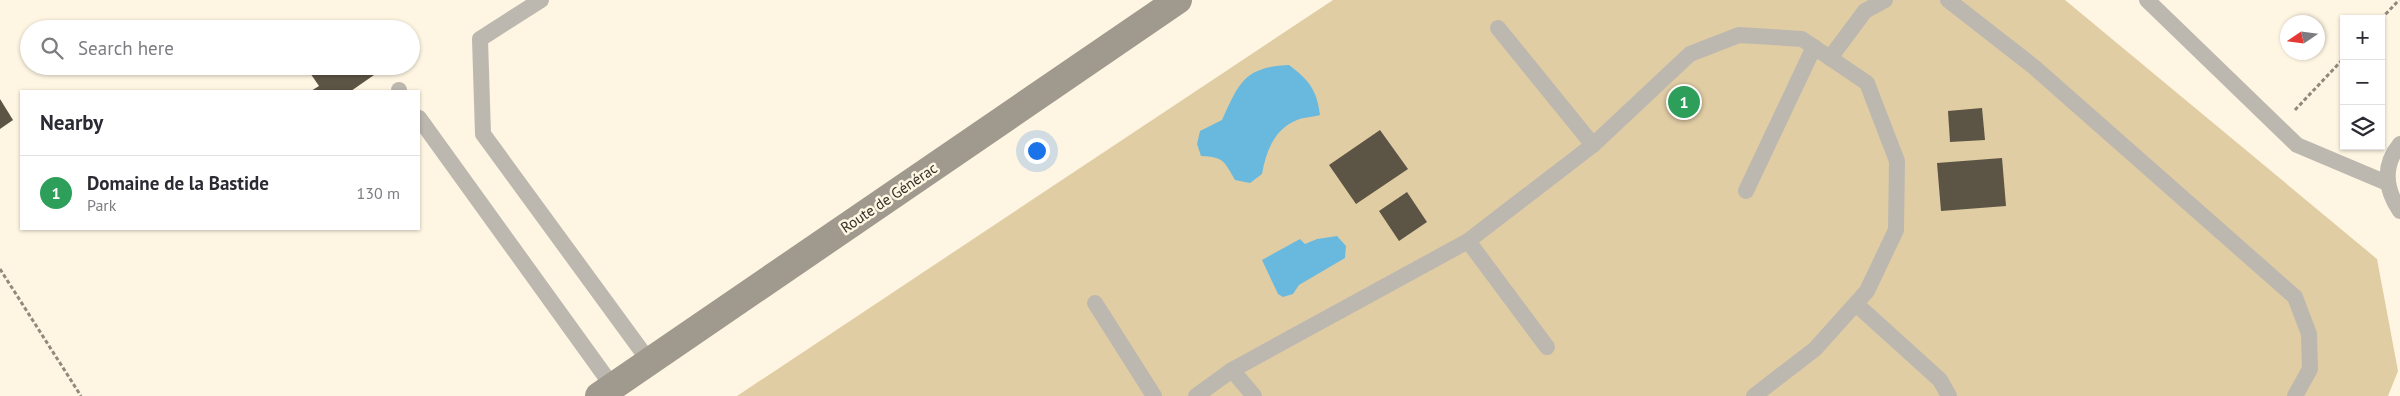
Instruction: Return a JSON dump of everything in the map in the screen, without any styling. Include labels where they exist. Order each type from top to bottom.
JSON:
[{"type":"street","name":"Route de Générac","points":[[606,391],[1178,0]]},
{"type":"lane","points":[[541,0],[480,39],[483,134],[649,362]]},
{"type":"lane","points":[[1830,58],[1865,11],[1884,0]]},
{"type":"lane","points":[[1948,0],[2034,67],[2295,297],[2309,334],[2310,369],[2295,396]]},
{"type":"lane","points":[[2147,0],[2297,145],[2387,183]]},
{"type":"lane","points":[[1498,28],[1593,145]]},
{"type":"lane","points":[[1196,396],[1232,370],[1468,241],[1593,145],[1690,54],[1739,35],[1802,39],[1867,83],[1897,161],[1896,230],[1866,291],[1815,349],[1754,396]]},
{"type":"lane","points":[[1746,191],[1814,47]]},
{"type":"lane","points":[[420,119],[606,391]]},
{"type":"lane","points":[[2400,144],[2393,153],[2388,168],[2387,183],[2391,198],[2400,211]]},
{"type":"lane","points":[[1468,241],[1547,346]]},
{"type":"lane","points":[[1095,303],[1154,396]]},
{"type":"lane","points":[[1856,304],[1940,380],[1949,396]]},
{"type":"lane","points":[[1232,370],[1254,396]]},
{"type":"path","points":[[2385,15],[2399,0]]},
{"type":"path","points":[[2279,126],[2342,60]]},
{"type":"path","points":[[0,269],[81,396]]},
{"type":"shaded area","points":[[1333,0],[2065,0],[2377,259],[2398,371],[2388,396],[737,396]]},
{"type":"water","points":[[1289,65],[1311,86],[1317,99],[1320,115],[1300,119],[1282,129],[1272,142],[1262,174],[1250,183],[1235,180],[1223,161],[1201,156],[1197,144],[1200,131],[1222,120],[1233,96],[1245,79],[1262,69]]},
{"type":"water","points":[[1337,236],[1346,246],[1345,258],[1299,285],[1293,294],[1283,297],[1278,294],[1262,260],[1300,239],[1305,244],[1317,239]]},
{"type":"building","points":[[311,75],[374,75],[352,90],[313,90],[319,86]]},
{"type":"building","points":[[0,99],[13,120],[0,129]]},
{"type":"building","points":[[1982,108],[1985,140],[1950,142],[1948,111]]},
{"type":"building","points":[[1380,130],[1408,169],[1356,204],[1329,165]]},
{"type":"building","points":[[2002,158],[2006,206],[1941,211],[1937,163]]},
{"type":"building","points":[[1407,192],[1427,222],[1399,241],[1379,211]]},
{"type":"place","name":"Domaine de la Bastide","points":[[1684,102]]}]
